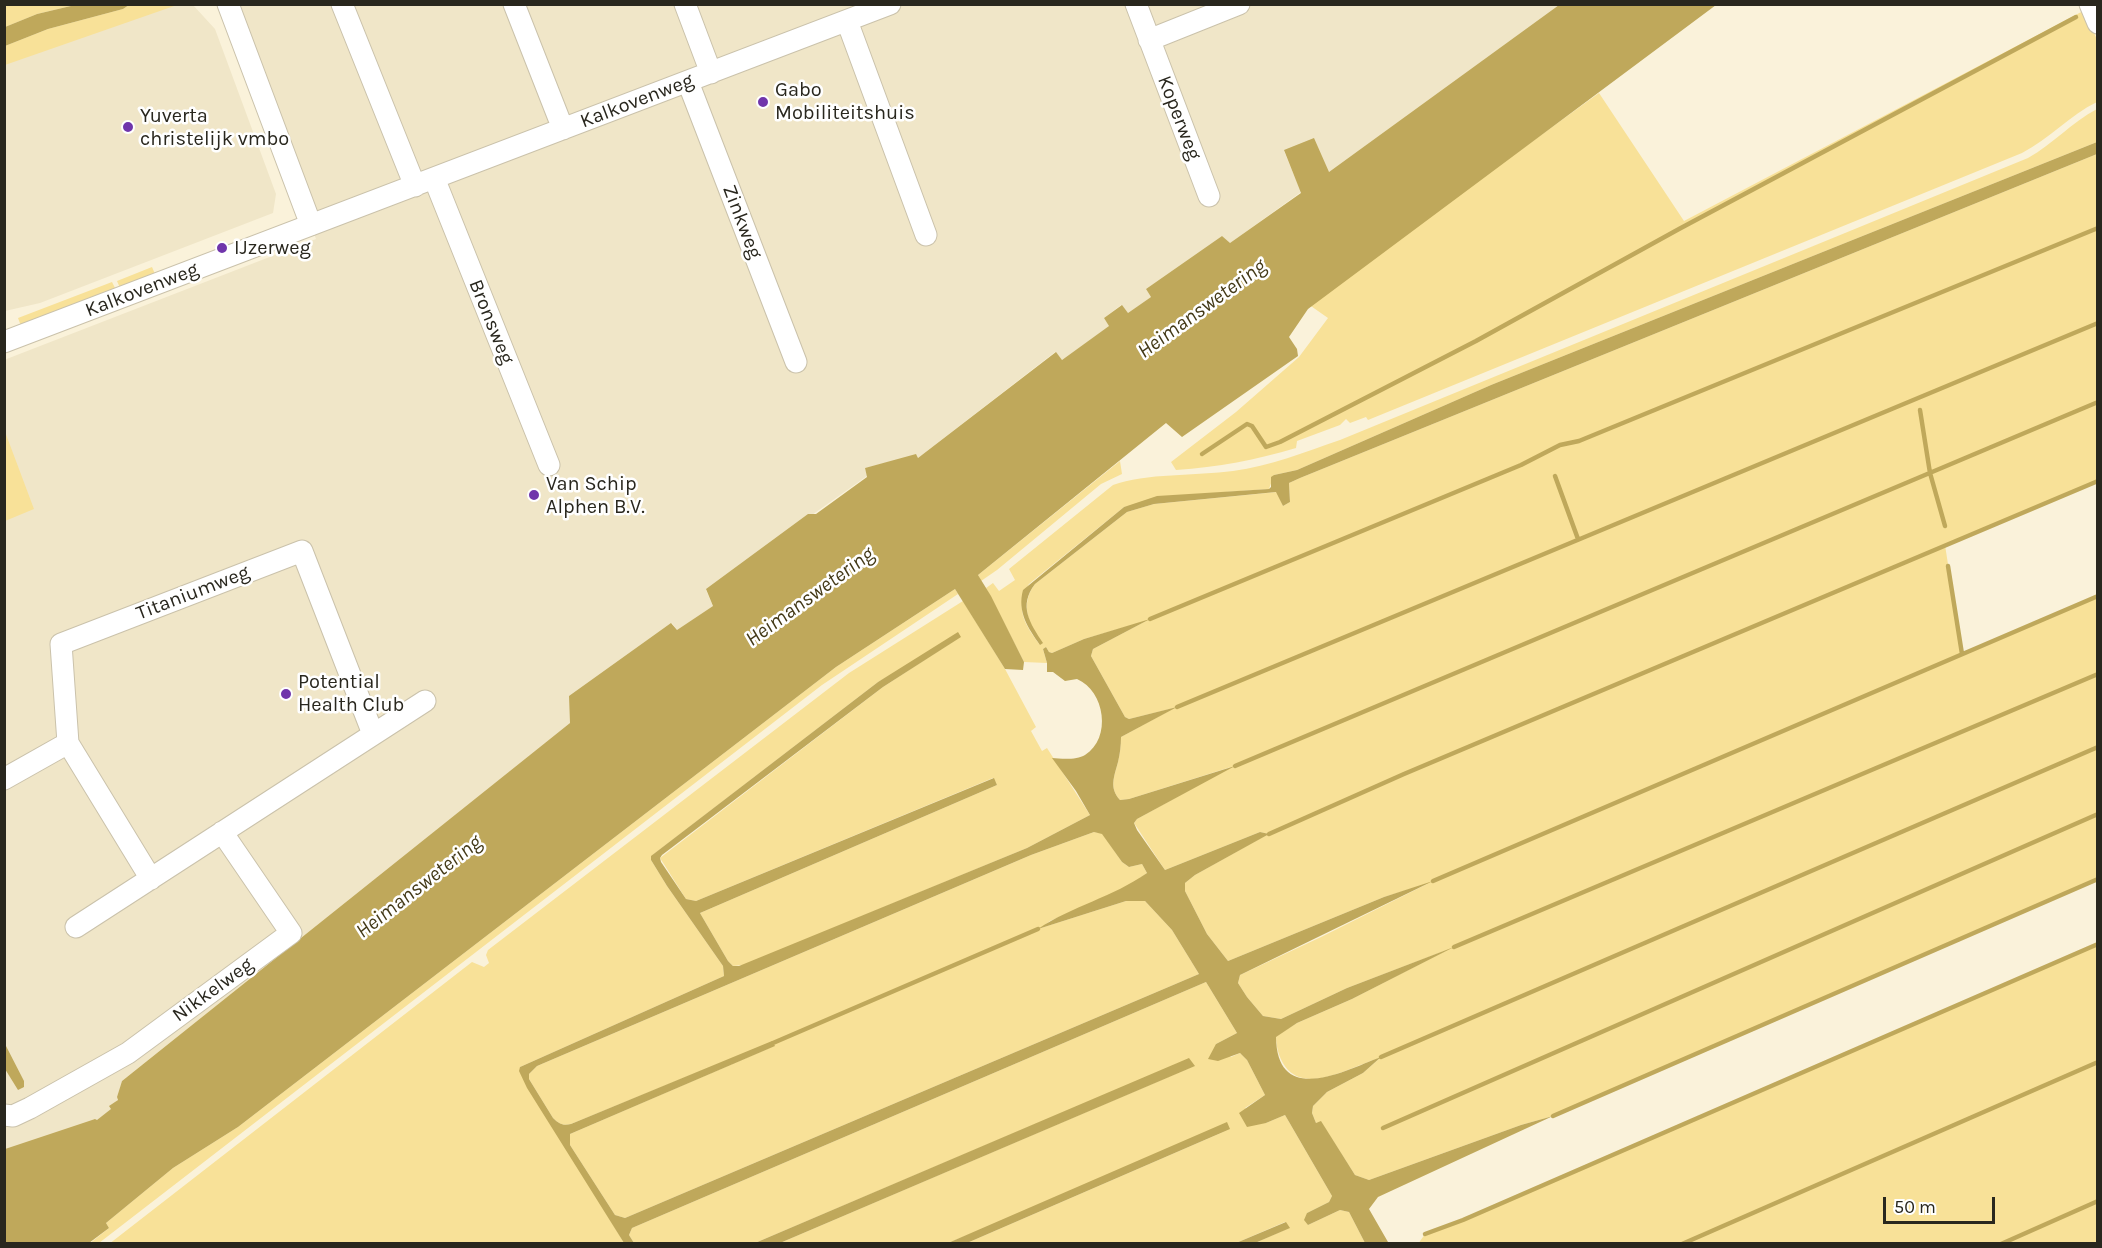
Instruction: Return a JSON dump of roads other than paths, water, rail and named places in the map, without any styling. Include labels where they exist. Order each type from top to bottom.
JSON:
[{"type":"street","points":[[228,4],[310,225]]},
{"type":"street","points":[[342,4],[425,182]]},
{"type":"street","name":"Kalkovenweg","points":[[514,4],[563,129]]},
{"type":"street","name":"Kalkovenweg","points":[[685,4],[711,73]]},
{"type":"street","name":"Koperweg","points":[[1136,4],[1209,196]]},
{"type":"street","points":[[1149,40],[1239,4]]},
{"type":"street","points":[[2090,4],[2097,23]]},
{"type":"street","name":"Kalkovenweg","points":[[4,342],[890,5]]},
{"type":"street","points":[[847,21],[926,235]]},
{"type":"street","name":"Zinkweg","points":[[688,82],[796,362]]},
{"type":"street","name":"Bronsweg","points":[[425,182],[549,465]]},
{"type":"street","name":"Titaniumweg","points":[[68,743],[61,644],[302,551],[373,734]]},
{"type":"street","points":[[76,927],[424,701]]},
{"type":"street","points":[[4,778],[68,743],[151,879]]},
{"type":"street","name":"Nikkelweg","points":[[4,1115],[13,1116],[30,1108],[128,1053],[291,933],[222,832]]},
{"type":"water","points":[[75,5],[129,5],[123,9],[48,29],[5,46],[5,27],[37,14]]},
{"type":"water","name":"Heimanswetering","points":[[1559,5],[1716,5],[1308,309],[1289,337],[1297,349],[1298,356],[1182,437],[1166,423],[978,575],[1024,662],[1023,670],[1005,669],[955,589],[836,667],[238,1127],[173,1168],[106,1223],[109,1228],[89,1243],[5,1244],[5,1149],[97,1120],[111,1109],[109,1106],[118,1100],[122,1081],[570,723],[569,696],[671,623],[677,630],[713,606],[706,589],[808,514],[816,514],[867,477],[865,468],[916,454],[918,458],[1056,352],[1062,360],[1109,326],[1104,318],[1122,305],[1128,313],[1151,297],[1146,289],[1222,236],[1230,243],[1301,193],[1284,150],[1314,138],[1329,172]]},
{"type":"water","points":[[2097,142],[2097,154],[1300,478],[1289,483],[1290,502],[1283,506],[1276,492],[1154,504],[1127,512],[1035,584],[1027,600],[1027,607],[1030,621],[1043,643],[1040,645],[1025,619],[1021,605],[1023,590],[1124,507],[1157,496],[1269,489],[1271,477],[1274,475],[1297,470],[1491,385]]},
{"type":"water","points":[[1150,619],[1093,649],[1091,656],[1125,717],[1129,719],[1177,707],[1121,737],[1113,782],[1114,791],[1120,800],[1235,766],[1137,819],[1134,823],[1165,870],[1260,832],[1269,834],[1195,875],[1185,883],[1185,891],[1207,934],[1228,961],[1384,897],[1433,881],[1240,975],[1238,983],[1263,1016],[1281,1019],[1347,988],[1454,947],[1352,999],[1297,1023],[1276,1037],[1279,1059],[1288,1072],[1300,1078],[1315,1079],[1332,1075],[1381,1057],[1363,1073],[1327,1092],[1313,1106],[1312,1113],[1316,1123],[1321,1121],[1355,1175],[1369,1180],[1521,1125],[1553,1116],[1378,1197],[1369,1209],[1388,1242],[1394,1243],[1365,1243],[1349,1212],[1340,1210],[1308,1225],[1304,1220],[1307,1213],[1329,1202],[1332,1196],[1285,1115],[1266,1123],[1247,1127],[1239,1113],[1265,1095],[1247,1060],[1240,1053],[1218,1061],[1208,1059],[1216,1044],[1237,1033],[1206,982],[632,1228],[629,1235],[634,1243],[624,1243],[527,1088],[519,1071],[520,1067],[724,976],[723,966],[667,886],[651,860],[651,856],[878,682],[958,632],[961,637],[883,687],[662,855],[661,862],[686,899],[696,901],[994,778],[997,785],[700,913],[728,961],[733,966],[739,966],[1027,848],[1090,815],[1052,758],[1078,758],[1094,747],[1102,727],[1099,704],[1094,694],[1077,679],[1065,681],[1053,672],[1047,672],[1043,649],[1046,647],[1052,653],[1084,639]],"holes":[[[1094,832],[1102,834],[1122,862],[1129,867],[1142,864],[1147,873],[1120,889],[1038,929],[1126,901],[1145,901],[1172,930],[1199,974],[625,1218],[615,1215],[570,1145],[570,1134],[775,1046],[772,1041],[568,1125],[561,1124],[553,1118],[529,1079],[529,1074],[537,1066],[1031,855]]]},
{"type":"water","points":[[5,1038],[6,1046],[24,1081],[24,1087],[18,1090],[5,1069]]},
{"type":"water","points":[[1189,1058],[1195,1066],[780,1243],[755,1243]]},
{"type":"water","points":[[1227,1122],[1230,1129],[967,1243],[948,1243]]},
{"type":"water","points":[[1286,1222],[1290,1228],[1255,1243],[1236,1243]]},
{"type":"waterway","points":[[1202,454],[1247,424],[1252,426],[1266,447],[1280,442],[1476,341],[1679,229],[2076,17]]},
{"type":"waterway","points":[[1150,619],[1521,465],[1560,445],[1579,441],[2098,228]]},
{"type":"waterway","points":[[1177,707],[2098,323]]},
{"type":"waterway","points":[[1235,766],[2098,402]]},
{"type":"waterway","points":[[1920,410],[1930,473],[1945,526]]},
{"type":"waterway","points":[[1555,476],[1578,539]]},
{"type":"waterway","points":[[1269,834],[1404,774],[2098,481]]},
{"type":"waterway","points":[[1948,566],[1962,654]]},
{"type":"waterway","points":[[1433,881],[2098,596]]},
{"type":"waterway","points":[[1454,947],[2098,674]]},
{"type":"waterway","points":[[1381,1057],[2098,747]]},
{"type":"waterway","points":[[1383,1128],[2098,814]]},
{"type":"waterway","points":[[1553,1116],[2098,879]]},
{"type":"waterway","points":[[773,1043],[1038,929]]},
{"type":"waterway","points":[[1425,1234],[1463,1220],[2098,944]]},
{"type":"waterway","points":[[1682,1244],[2098,1062]]},
{"type":"waterway","points":[[2001,1244],[2098,1201]]},
{"type":"place","name":"Gabo Mobiliteitshuis","points":[[763,102]]},
{"type":"place","name":"Yuverta christelijk vmbo","points":[[128,127]]},
{"type":"place","name":"IJzerweg","points":[[222,248]]},
{"type":"place","name":"Van Schip Alphen B.V.","points":[[534,495]]},
{"type":"place","name":"Potential Health Club","points":[[286,694]]}]
